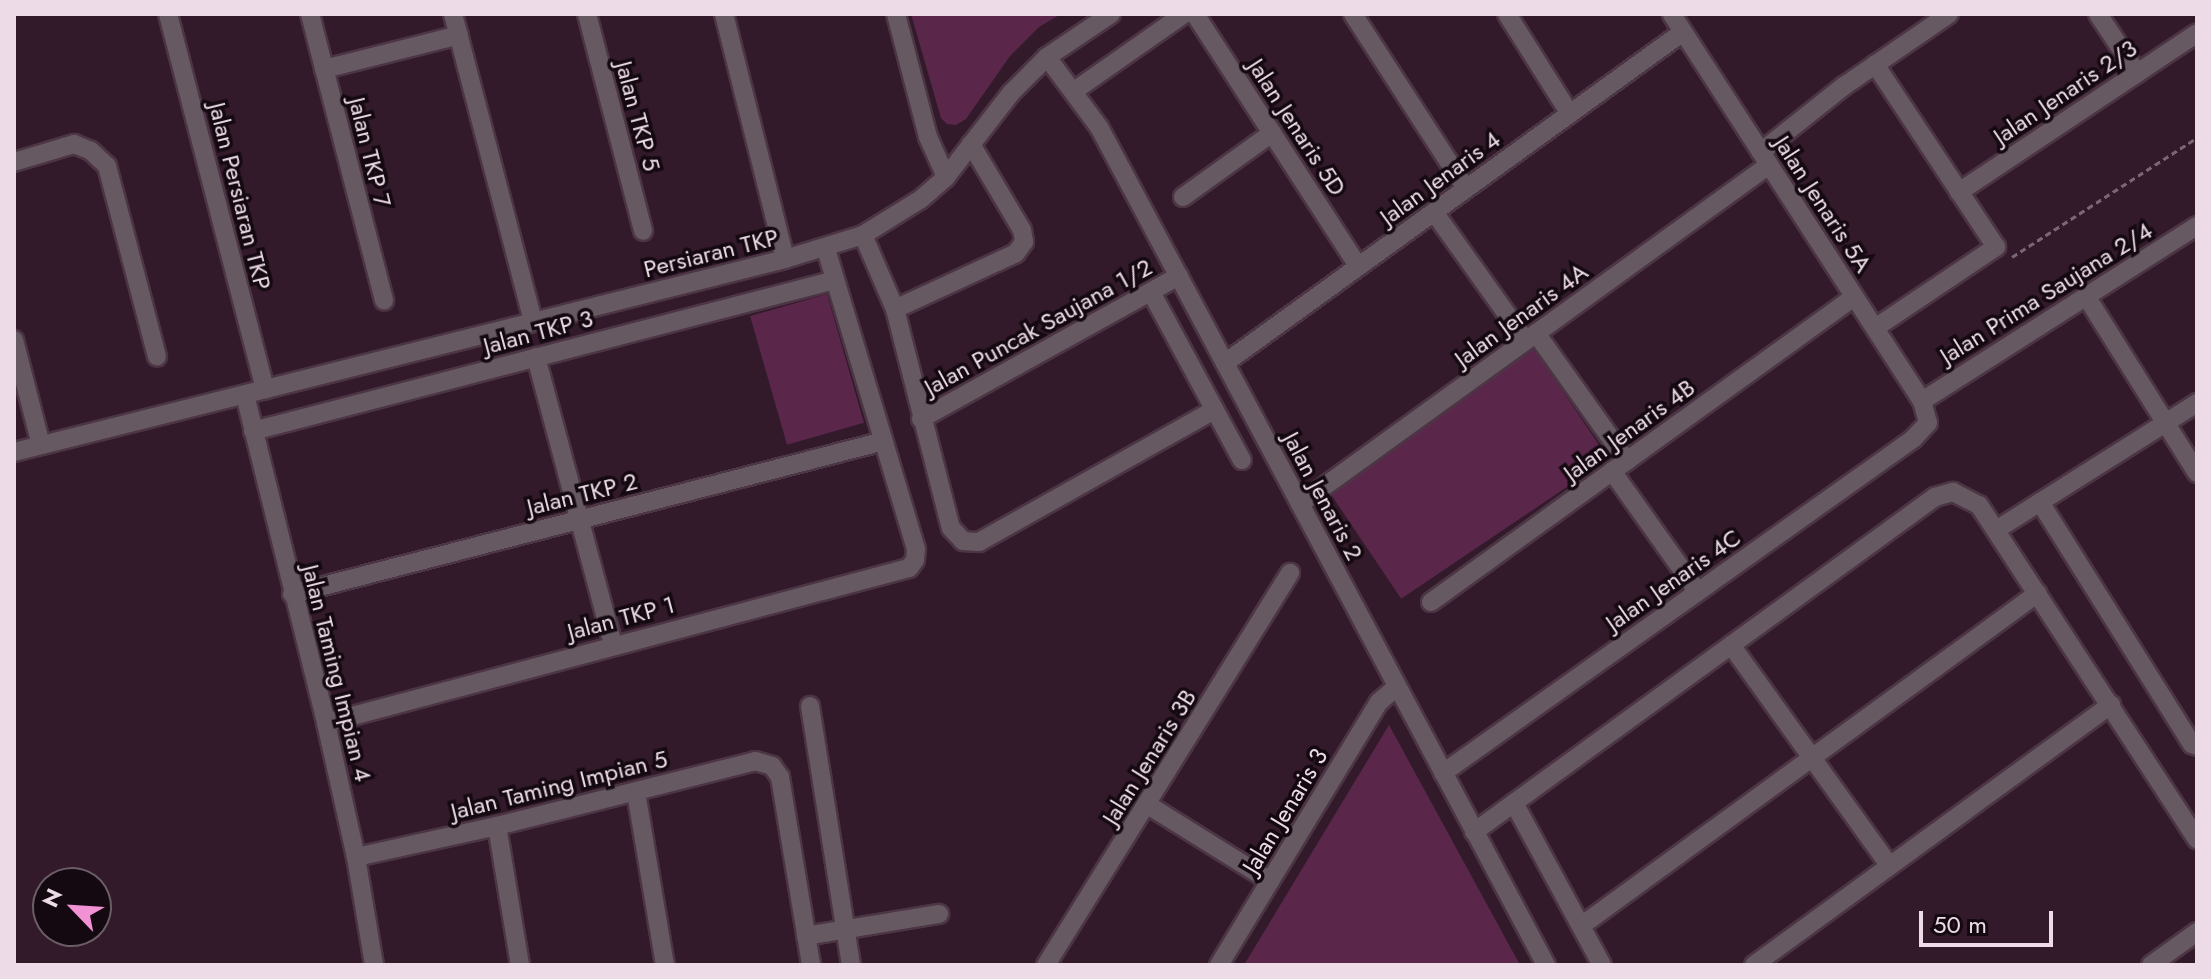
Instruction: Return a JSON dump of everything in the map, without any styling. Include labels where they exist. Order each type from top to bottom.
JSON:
[{"type":"street","name":"Jalan Persiaran TKP","points":[[168,14],[265,390]]},
{"type":"street","name":"Jalan TKP 7","points":[[310,14],[384,301]]},
{"type":"street","points":[[453,14],[533,321]]},
{"type":"street","name":"Jalan TKP 5","points":[[587,14],[643,231]]},
{"type":"street","points":[[724,14],[785,259]]},
{"type":"street","points":[[896,14],[928,137],[946,177]]},
{"type":"street","name":"Persiaran TKP","points":[[14,452],[826,249],[863,235],[921,199],[946,177],[1011,93],[1047,57],[1110,15],[1128,14]]},
{"type":"street","points":[[1074,91],[1184,14]]},
{"type":"street","name":"Jalan Jenaris 5D","points":[[1195,14],[1358,266]]},
{"type":"street","points":[[1353,14],[1466,189]]},
{"type":"street","points":[[1507,14],[1570,114]]},
{"type":"street","name":"Jalan Jenaris 5A","points":[[1672,14],[1922,401],[1928,423]]},
{"type":"street","name":"Jalan Jenaris 4A","points":[[1300,504],[1531,337],[1765,158],[1875,64],[1949,14]]},
{"type":"street","points":[[2098,14],[2137,73]]},
{"type":"street","name":"Jalan Jenaris 4","points":[[1225,363],[1683,32]]},
{"type":"street","name":"Jalan Jenaris 2/3","points":[[1959,192],[2197,33]]},
{"type":"street","points":[[324,69],[459,35]]},
{"type":"street","name":"Jalan Jenaris 2","points":[[1047,57],[1099,127],[1546,965]]},
{"type":"street","points":[[1875,64],[1999,255],[1875,328]]},
{"type":"street","points":[[1183,197],[1272,133]]},
{"type":"street","points":[[14,162],[74,144],[91,151],[107,166],[157,357]]},
{"type":"street","points":[[895,309],[1016,253],[1024,242],[1022,230],[971,144]]},
{"type":"street","points":[[1434,212],[1531,337],[1620,466],[1698,592]]},
{"type":"street","name":"Jalan Prima Saujana 2/4","points":[[1922,401],[2197,226]]},
{"type":"street","points":[[863,235],[895,309],[951,528],[963,541],[979,542],[1214,410]]},
{"type":"street","points":[[826,249],[884,441]]},
{"type":"street","name":"Jalan Puncak Saujana 1/2","points":[[921,419],[1179,276]]},
{"type":"street","name":"Jalan TKP 3","points":[[253,431],[835,280]]},
{"type":"street","points":[[1151,292],[1242,460]]},
{"type":"street","points":[[2086,296],[2197,473]]},
{"type":"street","name":"Jalan Jenaris 4B","points":[[1431,602],[1854,297]]},
{"type":"street","points":[[14,340],[41,445]]},
{"type":"street","points":[[536,357],[613,645]]},
{"type":"street","name":"Jalan Taming Impian 4","points":[[245,395],[326,723],[356,857],[374,965]]},
{"type":"street","points":[[1996,530],[2197,403]]},
{"type":"street","name":"Jalan Jenaris 4C","points":[[1443,773],[1913,439],[1928,423]]},
{"type":"street","name":"Jalan TKP 2","points":[[292,594],[884,441]]},
{"type":"street","name":"Jalan TKP 1","points":[[326,723],[909,568],[915,560],[916,549],[884,441]]},
{"type":"street","points":[[1474,832],[1935,497],[1953,492],[1979,505],[2197,839]]},
{"type":"street","points":[[2040,502],[2192,744],[2197,746]]},
{"type":"street","name":"Jalan Jenaris 3B","points":[[1046,965],[1290,573]]},
{"type":"street","points":[[1581,926],[2038,593]]},
{"type":"street","points":[[1731,645],[1890,866]]},
{"type":"street","name":"Jalan Jenaris 3","points":[[1219,965],[1379,702],[1397,687]]},
{"type":"street","points":[[1754,965],[2111,705]]},
{"type":"street","points":[[810,706],[851,965]]},
{"type":"street","name":"Jalan Taming Impian 5","points":[[356,857],[497,826],[755,761],[772,766],[780,777],[806,936]]},
{"type":"street","points":[[636,792],[665,965]]},
{"type":"street","points":[[1514,803],[1602,965]]},
{"type":"street","points":[[1148,805],[1270,881]]},
{"type":"street","points":[[497,826],[520,965]]},
{"type":"street","points":[[811,965],[806,936],[939,914]]},
{"type":"street","points":[[2151,965],[2197,932]]},
{"type":"path","points":[[1999,255],[2197,138]]},
{"type":"shaded area","points":[[911,14],[1061,14],[1039,27],[1010,56],[966,119],[956,125],[947,124],[941,118]]},
{"type":"shaded area","points":[[827,294],[864,423],[787,445],[750,316]]},
{"type":"shaded area","points":[[1533,347],[1608,459],[1401,599],[1326,487]]},
{"type":"shaded area","points":[[1389,725],[1520,965],[1244,965]]}]
